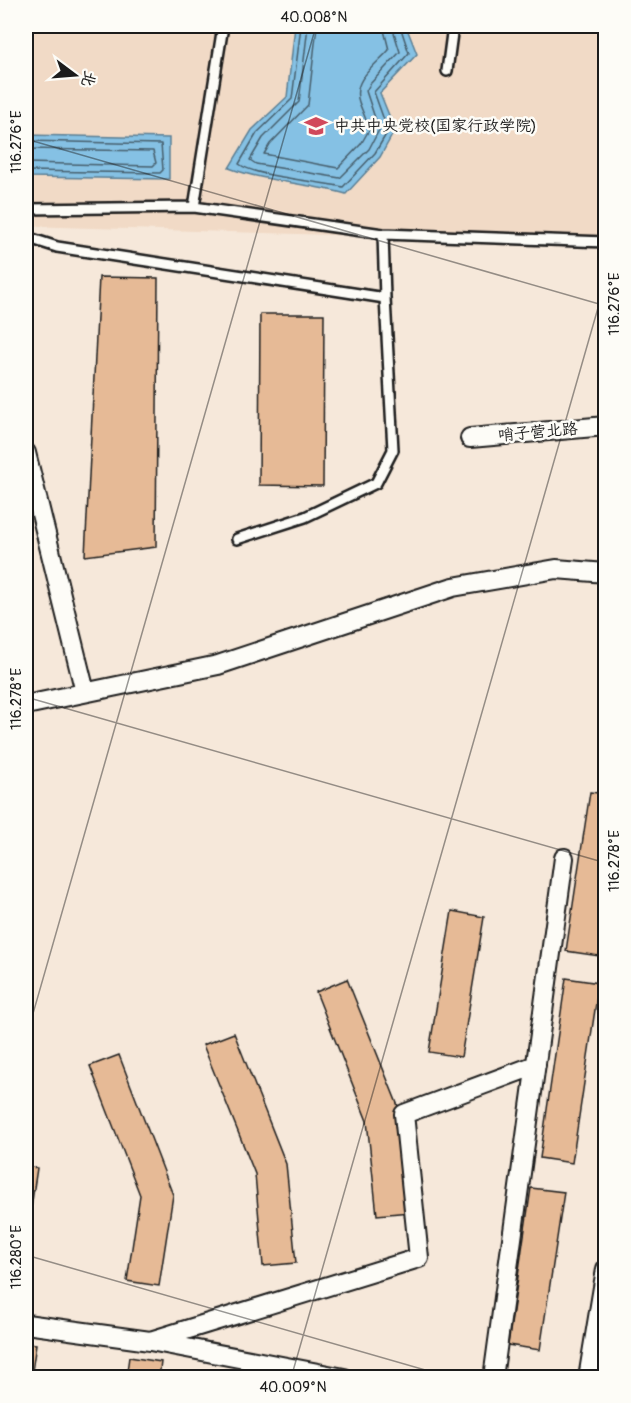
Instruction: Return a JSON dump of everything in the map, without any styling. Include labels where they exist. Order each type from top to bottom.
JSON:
[{"type":"street","name":"哨子营北路","points":[[470,438],[606,426]]},
{"type":"street","points":[[26,453],[85,693]]},
{"type":"street","points":[[26,705],[218,665],[453,586],[556,569],[606,573]]},
{"type":"street","points":[[493,1377],[564,858]]},
{"type":"street","points":[[150,1341],[419,1258],[404,1114],[536,1065]]},
{"type":"street","points":[[588,1377],[606,1269]]},
{"type":"street","points":[[26,1324],[150,1341],[344,1377]]},
{"type":"lane","points":[[194,207],[223,26]]},
{"type":"lane","points":[[447,71],[453,26]]},
{"type":"lane","points":[[26,209],[194,207],[383,234],[606,242]]},
{"type":"lane","points":[[237,539],[305,517],[376,483],[393,450],[383,234]]},
{"type":"lane","points":[[26,237],[57,247],[385,298]]},
{"type":"shaded area","name":"中共中央党校(国家行政学院)","points":[[26,26],[605,26],[605,243],[26,226]]},
{"type":"water","points":[[295,26],[406,26],[417,54],[380,93],[395,130],[380,157],[346,194],[243,173],[229,168],[252,130],[287,97]]},
{"type":"water","points":[[26,135],[169,138],[169,179],[26,177]]},
{"type":"building","points":[[99,277],[158,278],[156,547],[85,556]]},
{"type":"building","points":[[260,314],[324,314],[323,486],[259,485]]},
{"type":"building","points":[[590,792],[606,794],[606,915],[599,956],[566,951]]},
{"type":"building","points":[[452,911],[484,917],[461,1057],[429,1052]]},
{"type":"building","points":[[566,978],[599,983],[572,1163],[540,1158]]},
{"type":"building","points":[[347,979],[400,1111],[410,1212],[377,1215],[367,1121],[316,992]]},
{"type":"building","points":[[234,1033],[286,1164],[296,1263],[263,1266],[255,1174],[203,1045]]},
{"type":"building","points":[[119,1055],[173,1195],[159,1286],[127,1281],[140,1195],[90,1066]]},
{"type":"building","points":[[26,1166],[37,1168],[26,1241]]},
{"type":"building","points":[[531,1188],[564,1192],[540,1350],[508,1345]]},
{"type":"building","points":[[26,1343],[36,1344],[31,1378],[26,1378]]},
{"type":"building","points":[[129,1357],[161,1362],[159,1378],[126,1378]]},
{"type":"building","points":[[506,1371],[537,1376],[536,1378],[505,1378]]},
{"type":"place","name":"中共中央党校(国家行政学院)","points":[[316,126]]}]
